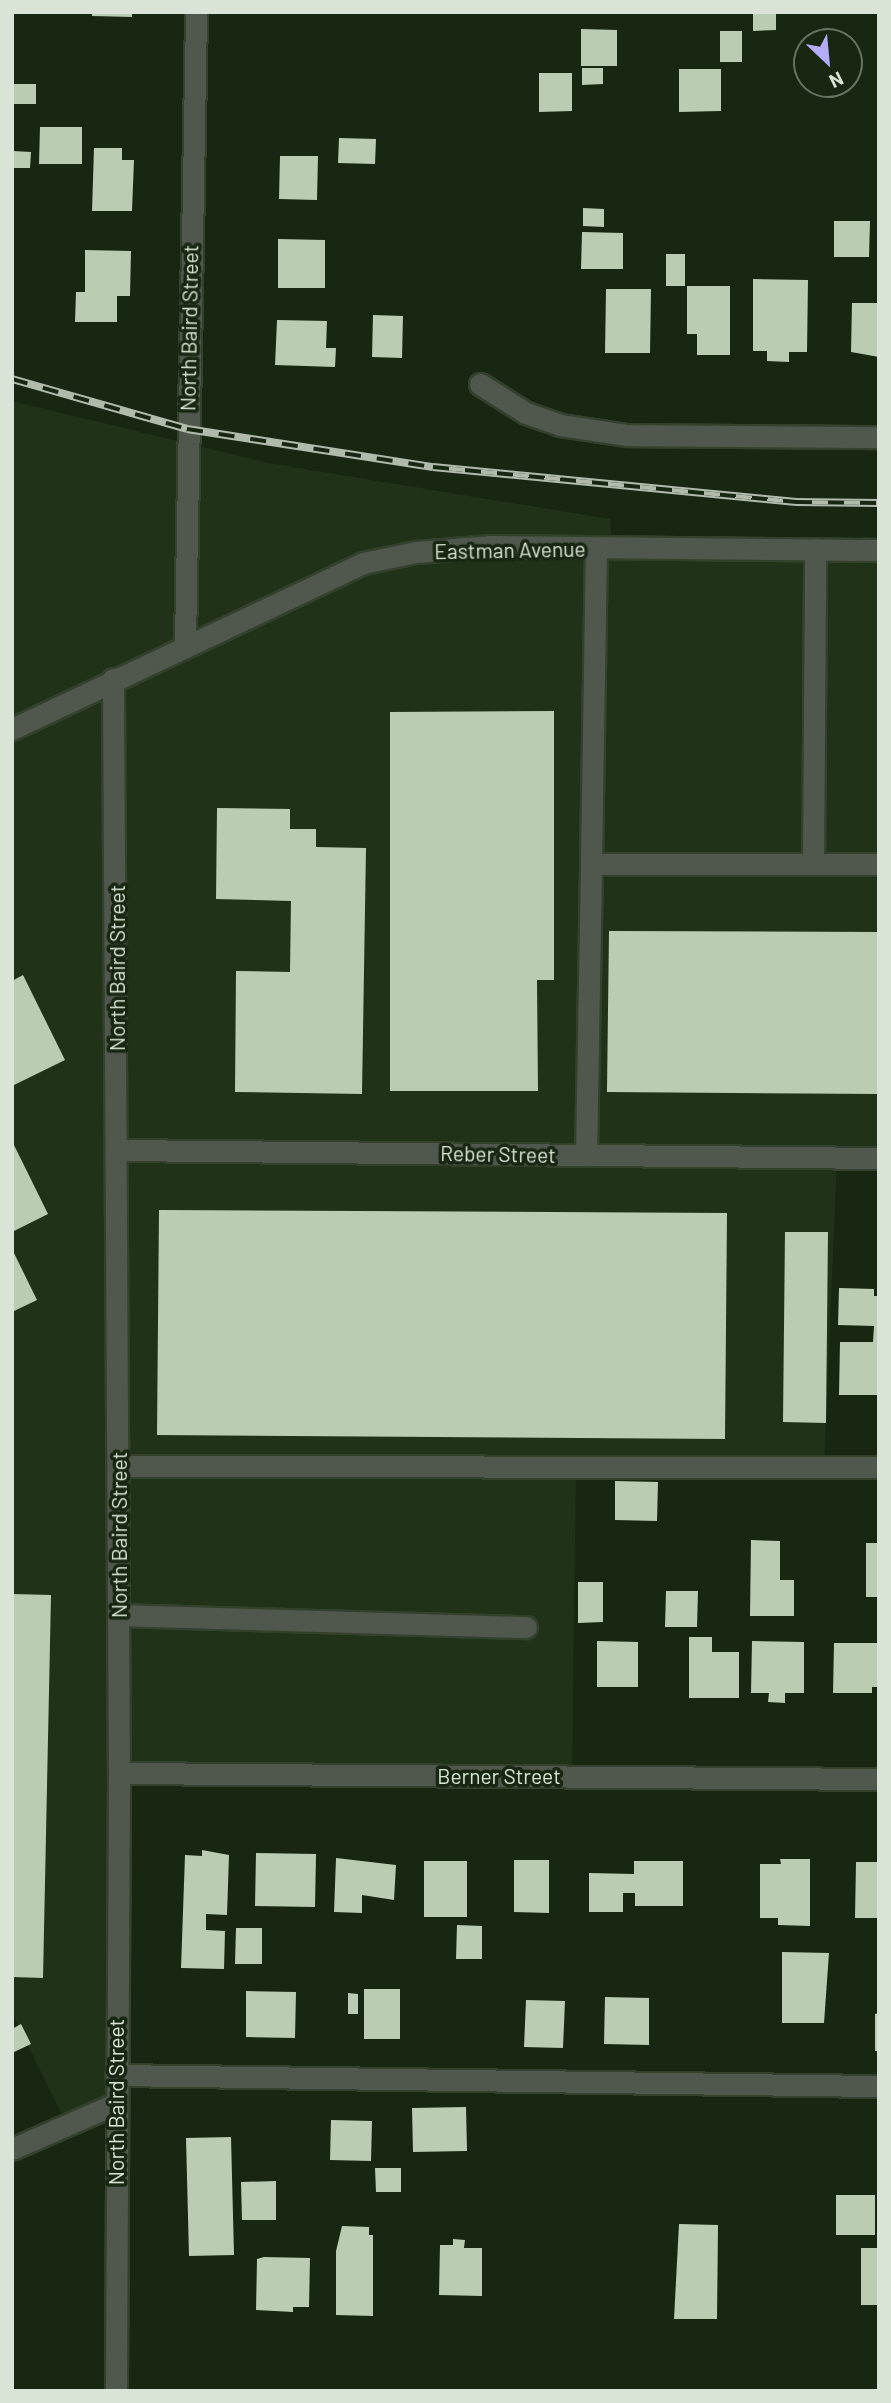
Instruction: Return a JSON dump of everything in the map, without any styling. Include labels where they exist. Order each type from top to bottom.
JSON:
[{"type":"street","name":"North Baird Street","points":[[186,643],[196,12]]},
{"type":"street","points":[[480,384],[526,413],[560,425],[627,435],[879,437]]},
{"type":"street","name":"Eastman Avenue","points":[[12,729],[186,643],[363,563],[416,552],[492,546],[879,550]]},
{"type":"street","points":[[586,1155],[596,548]]},
{"type":"street","points":[[813,864],[815,549]]},
{"type":"street","name":"North Baird Street","points":[[113,679],[119,1615],[116,2391]]},
{"type":"street","points":[[591,864],[879,864]]},
{"type":"street","name":"Reber Street","points":[[118,1150],[879,1158]]},
{"type":"street","points":[[118,1466],[879,1468]]},
{"type":"street","points":[[119,1615],[526,1627]]},
{"type":"street","name":"Berner Street","points":[[119,1773],[879,1779]]},
{"type":"street","points":[[116,2075],[879,2085]]},
{"type":"street","points":[[12,2149],[116,2104]]},
{"type":"shaded area","points":[[12,401],[268,463],[610,519],[612,547],[879,550],[879,1158],[837,1158],[824,1466],[576,1466],[572,1777],[119,1773],[115,2104],[67,2125],[12,2013]]},
{"type":"building","points":[[92,12],[132,12],[132,17],[92,16]]},
{"type":"building","points":[[753,12],[776,12],[776,30],[753,31]]},
{"type":"building","points":[[581,29],[617,30],[617,66],[581,66]]},
{"type":"building","points":[[720,31],[742,31],[742,62],[720,62]]},
{"type":"building","points":[[582,68],[603,68],[603,84],[582,85]]},
{"type":"building","points":[[679,69],[721,69],[721,111],[679,112]]},
{"type":"building","points":[[539,73],[572,73],[572,111],[539,112]]},
{"type":"building","points":[[14,84],[36,84],[36,104],[14,104]]},
{"type":"building","points":[[40,127],[82,127],[82,164],[39,164]]},
{"type":"building","points":[[339,138],[376,139],[375,164],[338,163]]},
{"type":"building","points":[[94,148],[122,148],[122,160],[134,160],[132,211],[92,211]]},
{"type":"building","points":[[13,151],[31,152],[30,168],[13,168]]},
{"type":"building","points":[[280,156],[318,156],[317,200],[279,199]]},
{"type":"building","points":[[583,208],[604,209],[604,227],[583,226]]},
{"type":"building","points":[[834,221],[870,221],[869,257],[834,257]]},
{"type":"building","points":[[582,232],[623,233],[623,269],[581,269]]},
{"type":"building","points":[[278,239],[325,240],[325,288],[278,288]]},
{"type":"building","points":[[85,250],[131,251],[130,296],[117,296],[117,322],[75,322],[76,292],[85,292]]},
{"type":"building","points":[[666,254],[685,254],[685,286],[666,286]]},
{"type":"building","points":[[753,279],[808,280],[807,352],[789,352],[789,362],[767,361],[767,351],[753,351]]},
{"type":"building","points":[[687,286],[730,286],[730,355],[697,355],[697,334],[687,334]]},
{"type":"building","points":[[606,289],[651,289],[650,353],[605,353]]},
{"type":"building","points":[[852,303],[879,303],[879,357],[851,352]]},
{"type":"building","points":[[373,315],[403,316],[402,358],[372,357]]},
{"type":"building","points":[[277,320],[327,321],[326,348],[336,348],[335,367],[275,365]]},
{"type":"building","points":[[554,711],[554,980],[537,980],[538,1091],[390,1091],[390,712]]},
{"type":"building","points":[[217,808],[290,809],[290,829],[316,829],[316,847],[366,848],[362,1094],[235,1092],[236,971],[290,972],[291,901],[216,899]]},
{"type":"building","points":[[609,931],[879,932],[879,1094],[607,1092]]},
{"type":"building","points":[[23,975],[65,1060],[12,1086],[12,981]]},
{"type":"building","points":[[12,1141],[48,1214],[12,1232]]},
{"type":"building","points":[[159,1210],[727,1213],[725,1439],[157,1435]]},
{"type":"building","points":[[785,1232],[828,1232],[826,1423],[783,1422]]},
{"type":"building","points":[[12,1249],[37,1300],[12,1312]]},
{"type":"building","points":[[839,1288],[874,1289],[874,1296],[879,1296],[879,1395],[839,1395],[840,1342],[873,1342],[874,1326],[838,1325]]},
{"type":"building","points":[[615,1481],[658,1482],[657,1521],[615,1520]]},
{"type":"building","points":[[751,1540],[780,1541],[780,1580],[794,1580],[794,1616],[750,1616]]},
{"type":"building","points":[[866,1543],[879,1543],[879,1597],[866,1597]]},
{"type":"building","points":[[578,1582],[603,1582],[603,1622],[578,1623]]},
{"type":"building","points":[[666,1591],[698,1591],[697,1627],[665,1627]]},
{"type":"building","points":[[12,1594],[51,1595],[43,1978],[12,1977]]},
{"type":"building","points":[[689,1637],[712,1637],[712,1652],[739,1652],[739,1698],[689,1698]]},
{"type":"building","points":[[597,1641],[638,1642],[638,1687],[597,1687]]},
{"type":"building","points":[[752,1641],[804,1642],[804,1693],[785,1693],[785,1703],[768,1702],[769,1693],[751,1693]]},
{"type":"building","points":[[834,1643],[879,1643],[879,1687],[872,1687],[872,1693],[833,1693]]},
{"type":"building","points":[[202,1850],[229,1855],[227,1915],[206,1914],[206,1930],[225,1931],[224,1969],[181,1968],[185,1855],[202,1856]]},
{"type":"building","points":[[256,1853],[316,1854],[315,1907],[255,1906]]},
{"type":"building","points":[[336,1858],[396,1865],[394,1900],[362,1895],[362,1913],[334,1912]]},
{"type":"building","points":[[780,1859],[810,1859],[810,1926],[778,1925],[778,1918],[760,1918],[760,1864],[781,1864]]},
{"type":"building","points":[[514,1860],[549,1860],[549,1913],[514,1912]]},
{"type":"building","points":[[424,1861],[467,1861],[467,1917],[424,1917]]},
{"type":"building","points":[[634,1861],[683,1861],[683,1906],[635,1906],[635,1893],[623,1893],[623,1912],[589,1912],[589,1873],[634,1874]]},
{"type":"building","points":[[856,1862],[879,1862],[879,1918],[855,1918]]},
{"type":"building","points":[[457,1925],[482,1926],[482,1959],[456,1959]]},
{"type":"building","points":[[236,1928],[262,1928],[262,1964],[235,1964]]},
{"type":"building","points":[[782,1952],[829,1953],[824,2023],[782,2023]]},
{"type":"building","points":[[364,1989],[400,1989],[400,2039],[364,2039]]},
{"type":"building","points":[[246,1991],[296,1992],[295,2038],[246,2037]]},
{"type":"building","points":[[348,1993],[358,1994],[358,2014],[348,2014]]},
{"type":"building","points":[[605,1997],[649,1998],[649,2045],[604,2044]]},
{"type":"building","points":[[526,2000],[565,2001],[563,2048],[524,2047]]},
{"type":"building","points":[[879,2013],[879,2051],[875,2051],[875,2014]]},
{"type":"building","points":[[21,2024],[31,2044],[12,2053],[12,2029]]},
{"type":"building","points":[[466,2107],[467,2151],[413,2152],[412,2108]]},
{"type":"building","points":[[331,2120],[372,2121],[371,2161],[330,2160]]},
{"type":"building","points":[[231,2137],[234,2255],[189,2256],[186,2138]]},
{"type":"building","points":[[375,2168],[401,2168],[401,2192],[376,2192]]},
{"type":"building","points":[[276,2181],[276,2220],[242,2220],[241,2182]]},
{"type":"building","points":[[836,2195],[875,2195],[875,2235],[836,2235]]},
{"type":"building","points":[[679,2224],[718,2225],[717,2319],[674,2319]]},
{"type":"building","points":[[342,2226],[369,2227],[369,2235],[373,2235],[373,2316],[336,2315],[336,2251]]},
{"type":"building","points":[[453,2239],[465,2240],[464,2248],[482,2248],[482,2296],[439,2295],[440,2245],[453,2245]]},
{"type":"building","points":[[861,2248],[879,2248],[879,2305],[861,2305]]},
{"type":"building","points":[[310,2258],[309,2307],[293,2307],[293,2312],[256,2310],[257,2259]]},
{"type":"railway","points":[[12,379],[187,429],[433,467],[796,502],[879,503]]}]
